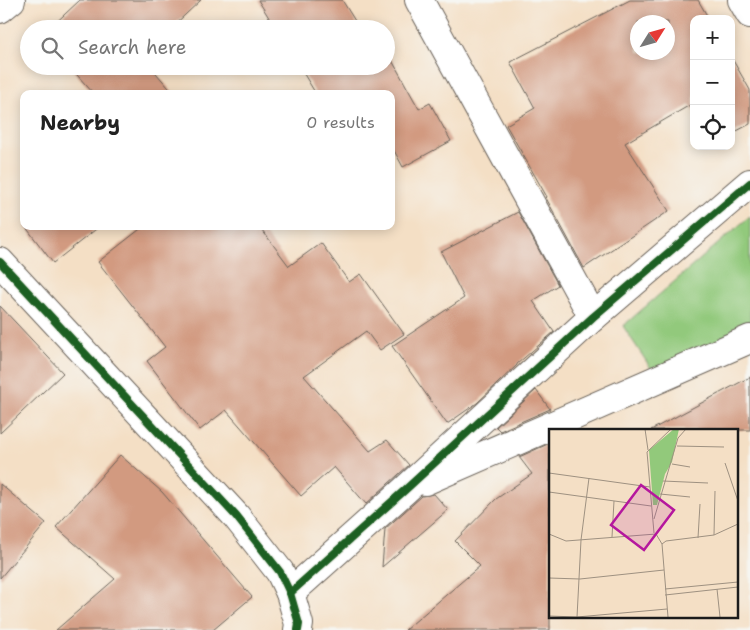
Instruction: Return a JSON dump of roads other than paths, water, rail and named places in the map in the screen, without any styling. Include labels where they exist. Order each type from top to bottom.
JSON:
[{"type":"street","points":[[0,9],[10,0]]},
{"type":"street","points":[[419,0],[593,317]]},
{"type":"street","points":[[742,0],[750,14]]},
{"type":"street","points":[[290,593],[593,317],[750,183]]},
{"type":"street","points":[[0,262],[236,516],[280,572],[290,593],[299,624],[298,630]]},
{"type":"street","points":[[405,490],[750,339]]}]
